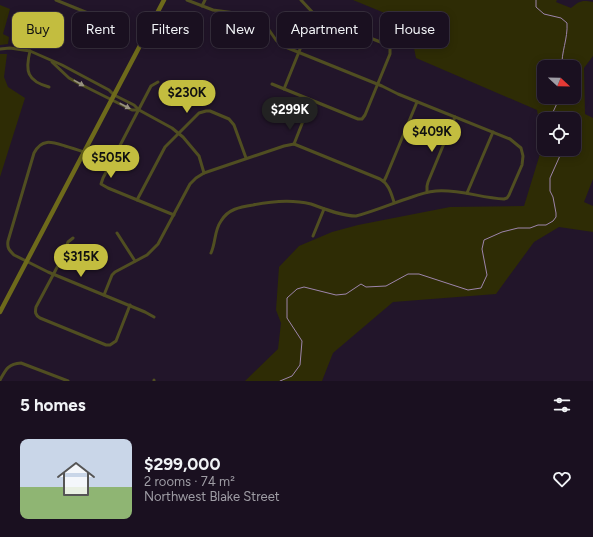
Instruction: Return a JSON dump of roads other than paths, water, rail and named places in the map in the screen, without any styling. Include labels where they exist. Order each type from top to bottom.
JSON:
[{"type":"main road","points":[[0,312],[164,0]]},
{"type":"street","points":[[56,0],[86,12]]},
{"type":"street","points":[[188,0],[213,10],[230,11],[235,13],[265,26],[279,44],[510,139],[521,148],[523,156],[522,165],[507,198],[499,199],[467,193],[443,191],[427,192],[356,216],[324,209],[310,204],[284,200],[238,207],[227,213],[220,221],[215,233],[215,242],[211,253]]},
{"type":"street","points":[[202,6],[205,0]]},
{"type":"street","points":[[301,0],[312,12]]},
{"type":"street","points":[[272,84],[311,101],[358,119],[362,119],[390,54],[390,48],[388,45],[372,39]]},
{"type":"street","points":[[0,49],[10,48],[30,51],[62,65],[109,90],[134,105],[138,110],[172,128],[199,156],[204,173]]},
{"type":"street","points":[[284,89],[301,48]]},
{"type":"street","points":[[30,51],[27,68],[31,77],[49,87]]},
{"type":"street","points":[[51,61],[69,78],[106,98],[132,110],[138,110]]},
{"type":"street","points":[[158,82],[151,86],[101,184],[174,215]]},
{"type":"street","points":[[294,144],[311,101]]},
{"type":"street","points":[[384,181],[417,102]]},
{"type":"street","points":[[137,200],[162,151],[167,144],[199,113],[210,111],[231,120],[246,158]]},
{"type":"street","points":[[427,192],[428,182],[455,117]]},
{"type":"street","points":[[467,193],[493,132]]},
{"type":"street","points":[[84,152],[52,142],[45,142],[39,146],[34,153],[8,241],[8,248],[10,252],[53,274],[154,317]]},
{"type":"street","points":[[104,295],[112,275],[115,272],[147,255],[158,244],[190,184],[196,178],[204,173],[246,158],[294,144],[384,181],[390,190],[394,202]]},
{"type":"street","points":[[313,236],[324,209]]},
{"type":"street","points":[[116,233],[135,261]]},
{"type":"street","points":[[73,238],[68,242],[61,260],[36,307],[35,310],[37,316],[106,345],[110,345],[116,341],[130,306]]},
{"type":"street","points":[[0,299],[5,302]]},
{"type":"street","points":[[0,380],[8,366],[18,363],[25,364],[68,381]]},
{"type":"street","points":[[56,381],[58,377]]},
{"type":"waterway","points":[[536,0],[536,7],[544,14],[561,18],[567,23],[562,60]]},
{"type":"waterway","points":[[553,112],[557,104]]},
{"type":"waterway","points":[[280,381],[292,376],[300,365],[302,341],[287,318],[287,298],[297,289],[304,287],[336,295],[346,294],[361,284],[366,287],[386,286],[408,274],[419,274],[468,290],[481,288],[487,275],[482,249],[484,240],[502,232],[518,228],[530,228],[538,225],[546,225],[553,221],[556,217],[553,197],[550,191],[550,178],[560,156]]}]
